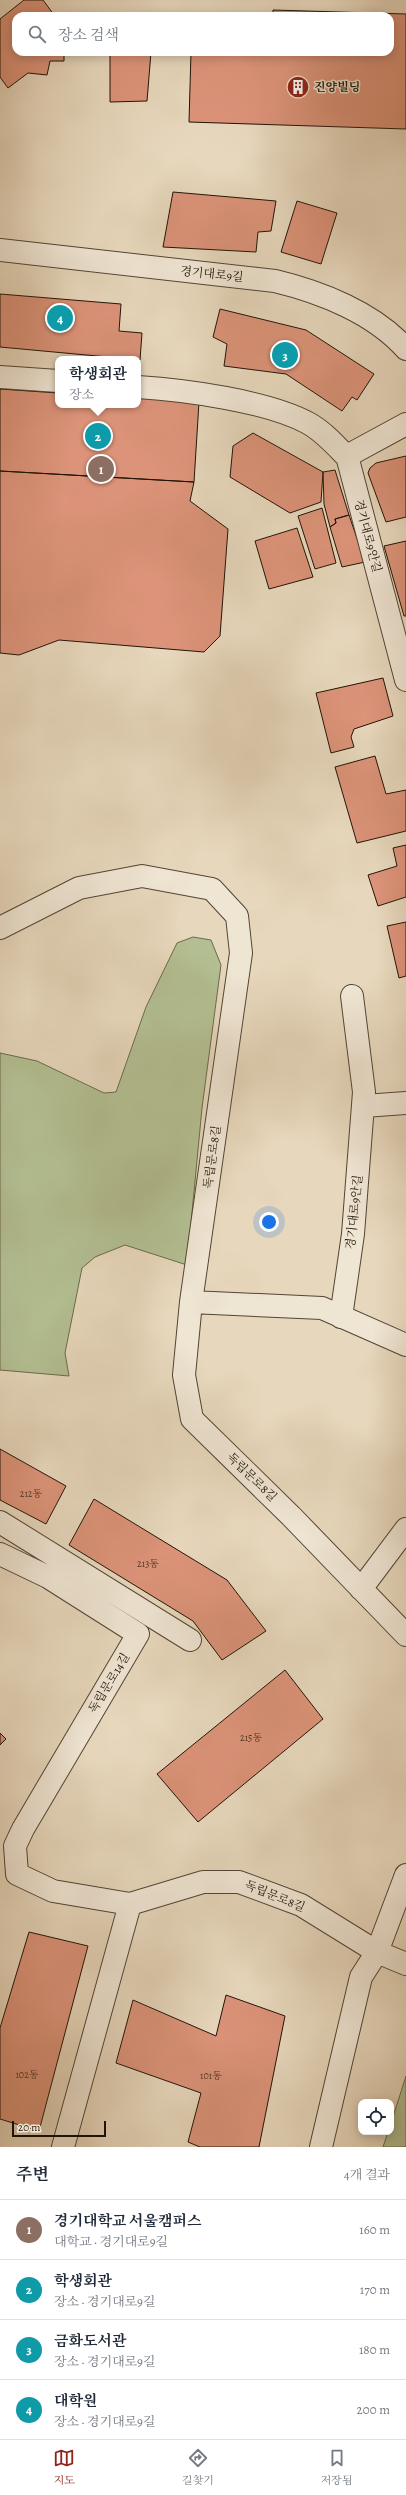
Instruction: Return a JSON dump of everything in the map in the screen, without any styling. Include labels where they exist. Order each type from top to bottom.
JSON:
[{"type":"street","name":"경기대로9길","points":[[0,250],[275,281],[306,288],[344,304],[387,332],[406,349]]},
{"type":"street","points":[[0,377],[55,381]]},
{"type":"street","points":[[141,387],[234,400],[288,414],[309,423],[323,433],[347,457],[406,424]]},
{"type":"street","name":"경기대로9안길","points":[[347,457],[406,680]]},
{"type":"street","name":"독립문로8길","points":[[0,928],[79,888],[142,876],[212,889],[237,916],[241,953],[191,1302],[184,1374],[192,1419],[291,1516],[406,1635]]},
{"type":"street","name":"경기대로9안길","points":[[341,1317],[353,1234],[364,1106],[364,1092],[352,996]]},
{"type":"street","points":[[364,1106],[406,1104]]},
{"type":"street","points":[[191,1302],[322,1308],[406,1345]]},
{"type":"street","points":[[0,1522],[190,1640]]},
{"type":"street","points":[[361,1589],[406,1529]]},
{"type":"street","name":"독립문로14길","points":[[0,1554],[48,1577],[138,1634],[23,1829],[15,1846],[11,1874]]},
{"type":"street","points":[[0,1838],[23,1829]]},
{"type":"street","name":"독립문로8길","points":[[11,1874],[53,1891],[130,1904],[203,1882],[239,1882],[301,1905],[377,1952],[406,1964]]},
{"type":"street","points":[[321,2147],[362,1977],[377,1952],[406,1875]]},
{"type":"street","points":[[63,2147],[130,1904]]},
{"type":"green space","points":[[193,937],[211,940],[221,965],[202,1108],[187,1265],[125,1245],[95,1257],[82,1268],[65,1353],[69,1376],[0,1370],[0,1053],[37,1061],[104,1093],[116,1092],[146,1007],[177,943]]},
{"type":"green space","points":[[406,2076],[406,2147],[383,2147],[387,2135],[394,2135],[394,2114]]},
{"type":"building","points":[[24,0],[43,0],[52,12],[12,12],[12,56],[64,56],[64,61],[50,61],[47,75],[28,73],[8,88],[0,77],[0,19]]},
{"type":"building","name":"진양빌딩","points":[[273,10],[340,12],[273,12]]},
{"type":"building","name":"진양빌딩","points":[[394,14],[406,14],[406,129],[189,122],[191,56],[394,56]]},
{"type":"building","points":[[110,56],[151,56],[147,101],[110,102]]},
{"type":"building","points":[[173,192],[276,201],[271,231],[258,232],[256,252],[163,247]]},
{"type":"building","points":[[297,201],[337,213],[321,264],[281,252]]},
{"type":"building","points":[[0,294],[121,304],[119,331],[142,333],[140,356],[97,356],[0,347]]},
{"type":"building","points":[[220,309],[306,330],[374,374],[357,400],[352,397],[342,411],[286,374],[224,366],[227,344],[213,337]]},
{"type":"building","points":[[0,389],[55,393],[55,408],[141,408],[141,398],[199,402],[194,482],[0,471]]},
{"type":"building","points":[[253,433],[323,472],[321,502],[290,513],[230,477],[233,446]]},
{"type":"building","points":[[406,456],[406,517],[386,522],[368,473],[370,468],[376,463]]},
{"type":"building","points":[[335,470],[349,515],[335,519],[336,523],[330,527],[324,504],[323,472]]},
{"type":"building","points":[[0,471],[194,482],[190,501],[228,529],[220,636],[204,652],[59,640],[19,655],[0,653]]},
{"type":"building","points":[[322,508],[336,563],[315,569],[298,516]]},
{"type":"building","points":[[349,515],[365,562],[342,567],[330,527],[336,523],[335,519]]},
{"type":"building","points":[[297,528],[313,577],[269,589],[255,541]]},
{"type":"building","points":[[406,541],[406,616],[404,616],[384,546]]},
{"type":"building","points":[[383,678],[393,716],[354,729],[351,737],[354,747],[331,753],[316,693]]},
{"type":"building","points":[[375,756],[386,794],[406,790],[406,831],[357,843],[335,767]]},
{"type":"building","points":[[406,845],[406,897],[378,906],[368,875],[397,866],[393,848]]},
{"type":"building","points":[[406,922],[406,976],[399,978],[387,926]]},
{"type":"building","points":[[0,1449],[66,1486],[46,1524],[0,1500]]},
{"type":"building","points":[[94,1499],[227,1580],[266,1631],[222,1660],[193,1621],[69,1545]]},
{"type":"building","points":[[285,1670],[323,1719],[198,1822],[157,1774]]},
{"type":"building","points":[[0,1733],[6,1739],[0,1745]]},
{"type":"building","points":[[29,1932],[88,1946],[39,2131],[0,2119],[0,2028]]},
{"type":"building","points":[[226,1995],[285,2016],[259,2147],[200,2147],[188,2142],[201,2093],[116,2063],[133,2000],[216,2036]]},
{"type":"place","name":"진양빌딩","points":[[298,87]]},
{"type":"place","name":"대학원","points":[[60,318]]},
{"type":"place","name":"금화도서관","points":[[285,355]]},
{"type":"place","name":"학생회관","points":[[98,436]]},
{"type":"place","name":"경기대학교 서울캠퍼스","points":[[101,469]]}]
